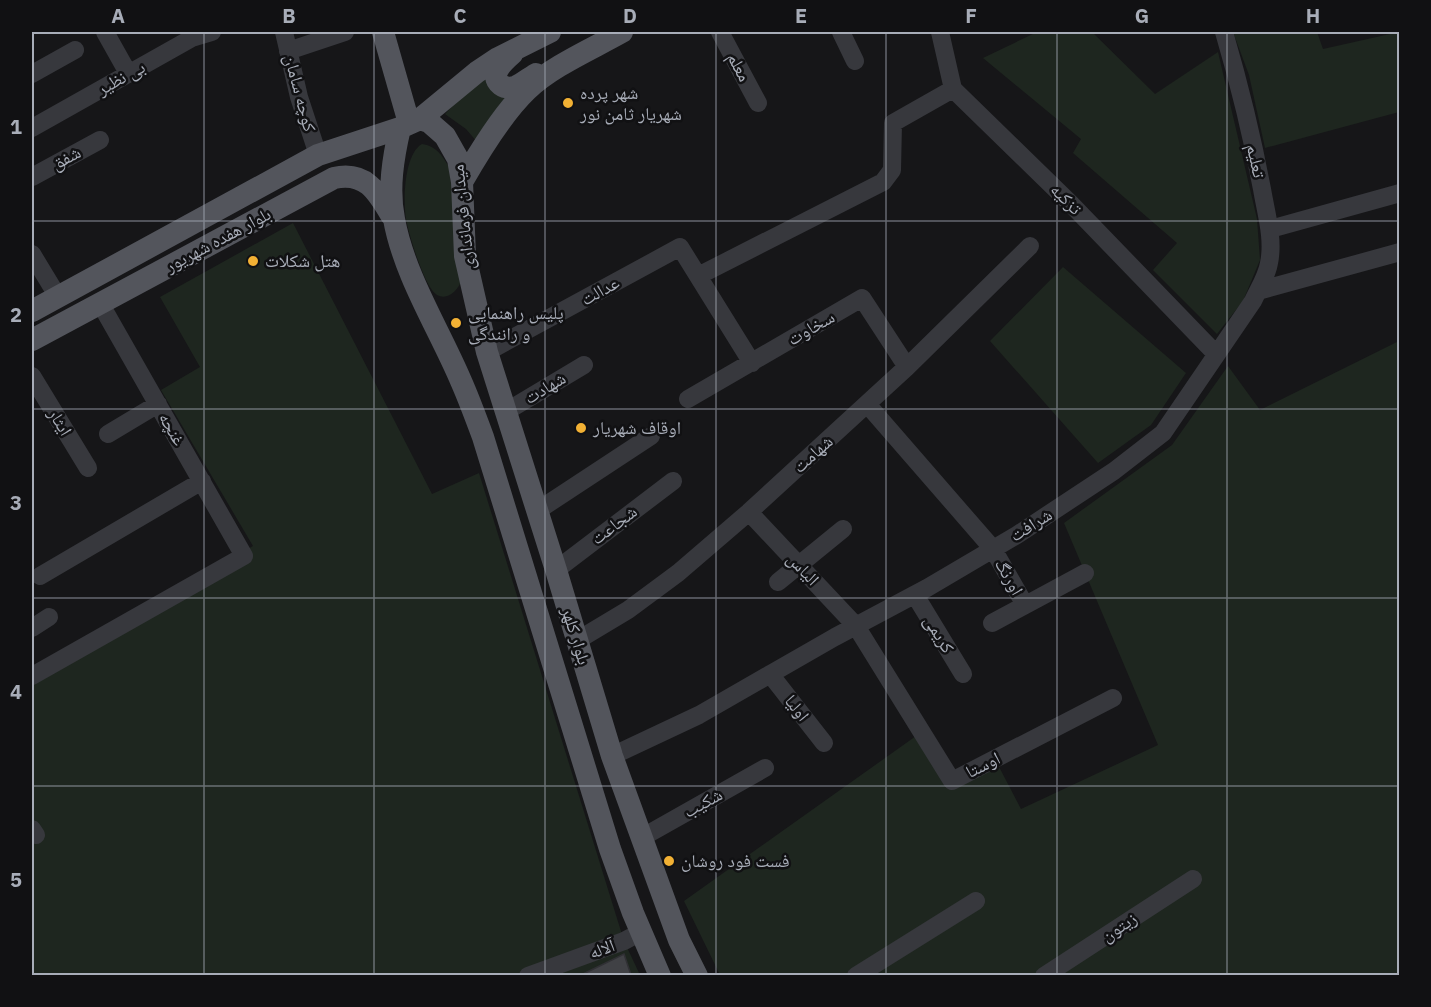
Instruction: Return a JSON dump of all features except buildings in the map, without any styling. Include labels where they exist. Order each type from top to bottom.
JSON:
[{"type":"main road","points":[[383,32],[409,124]]},
{"type":"main road","points":[[394,219],[393,159],[409,124],[477,72],[550,32]]},
{"type":"main road","points":[[462,182],[474,160],[528,89],[553,71],[622,32]]},
{"type":"main road","points":[[520,47],[498,69],[496,76],[499,84],[506,88],[516,86],[541,71],[587,51]]},
{"type":"main road","name":"میدان فرمانداری","points":[[409,124],[429,122],[445,136],[458,159],[462,182],[465,256],[472,291]]},
{"type":"main road","name":"بلوار هفده شهریور","points":[[32,311],[318,155],[409,124]]},
{"type":"main road","name":"بلوار هفده شهریور","points":[[32,340],[334,178],[346,175],[377,190],[394,219]]},
{"type":"main road","name":"بلوار کلهر","points":[[394,219],[408,263],[462,382],[483,436],[610,849],[660,975]]},
{"type":"main road","name":"بلوار کلهر","points":[[472,291],[488,352],[612,756],[679,940],[697,975]]},
{"type":"street","points":[[105,32],[128,73]]},
{"type":"street","name":"بی نظیر","points":[[32,128],[192,38],[212,32]]},
{"type":"street","name":"کوچه سامان","points":[[284,32],[299,97],[318,155]]},
{"type":"street","points":[[288,51],[345,32]]},
{"type":"street","name":"معلم","points":[[720,32],[758,103]]},
{"type":"street","points":[[841,32],[855,61]]},
{"type":"street","points":[[752,363],[698,276],[883,182],[892,170],[893,123],[953,89],[940,32]]},
{"type":"street","name":"تعلیم","points":[[1224,32],[1237,75],[1270,229],[1270,261],[1258,291]]},
{"type":"street","points":[[32,74],[75,50]]},
{"type":"street","name":"تزکیه","points":[[953,89],[1072,204],[1216,354]]},
{"type":"street","name":"شفق","points":[[32,177],[100,140]]},
{"type":"street","points":[[1270,229],[1400,193]]},
{"type":"street","name":"شهامت","points":[[578,640],[628,610],[678,573],[749,512],[867,405],[1030,246]]},
{"type":"street","name":"عدالت","points":[[488,352],[680,247],[698,276]]},
{"type":"street","points":[[1258,291],[1400,252]]},
{"type":"street","points":[[32,254],[58,297]]},
{"type":"street","name":"شرافت","points":[[612,756],[699,715],[915,595],[993,549],[1106,476],[1163,433],[1258,291]]},
{"type":"street","name":"سخاوت","points":[[688,399],[862,298],[907,367]]},
{"type":"street","name":"غنچه","points":[[32,676],[244,556],[100,303]]},
{"type":"street","name":"شهادت","points":[[507,411],[584,365]]},
{"type":"street","name":"ایثار","points":[[32,376],[88,468]]},
{"type":"street","points":[[108,434],[158,404]]},
{"type":"street","name":"اورنگ","points":[[867,405],[993,549],[1025,605]]},
{"type":"street","points":[[537,511],[651,436]]},
{"type":"street","points":[[40,576],[202,481]]},
{"type":"street","name":"شجاعت","points":[[556,570],[673,481]]},
{"type":"street","name":"الیاس","points":[[749,512],[856,626]]},
{"type":"street","points":[[778,582],[843,529]]},
{"type":"street","points":[[992,623],[1085,573]]},
{"type":"street","name":"کریمی","points":[[915,595],[963,674]]},
{"type":"street","points":[[32,628],[49,617]]},
{"type":"street","name":"اوستا","points":[[856,626],[952,781],[1113,698]]},
{"type":"street","name":"اولیا","points":[[770,674],[824,743]]},
{"type":"street","name":"شکیب","points":[[641,838],[765,768]]},
{"type":"street","name":"زیتون","points":[[1044,975],[1193,879]]},
{"type":"street","points":[[856,975],[976,901]]},
{"type":"street","name":"آلاله","points":[[528,975],[553,971],[641,932]]},
{"type":"shaded area","points":[[1037,32],[1092,32],[1155,94],[1218,52],[1257,219],[1260,260],[1243,301],[1217,334],[1153,270],[1177,243],[1073,153],[1081,139],[983,58]]},
{"type":"shaded area","points":[[1233,32],[1317,32],[1323,49],[1399,32],[1399,112],[1265,148],[1249,75]]},
{"type":"shaded area","points":[[487,70],[509,95],[478,143],[466,129],[445,114]]},
{"type":"shaded area","points":[[422,144],[438,152],[449,167],[462,279],[454,292],[445,297],[432,290],[424,276],[406,219],[405,190],[408,167],[411,157]]},
{"type":"shaded area","points":[[293,223],[432,494],[479,473],[624,941],[640,975],[32,975],[32,676],[253,546],[161,390],[200,367],[160,297]]},
{"type":"shaded area","points":[[1063,267],[1186,373],[1151,425],[1098,463],[990,341]]},
{"type":"shaded area","points":[[1399,341],[1399,975],[720,975],[684,901],[916,736],[948,788],[997,763],[1021,809],[1158,745],[1064,523],[1172,445],[1228,366],[1260,410]]},
{"type":"place","name":"شهر پرده شهریار ثامن نور","points":[[568,103]]},
{"type":"place","name":"هتل شکلات","points":[[253,261]]},
{"type":"place","name":"پلیس راهنمایی و رانندگی","points":[[456,323]]},
{"type":"place","name":"اوقاف شهریار","points":[[581,428]]},
{"type":"place","name":"فست فود روشان","points":[[669,861]]}]
